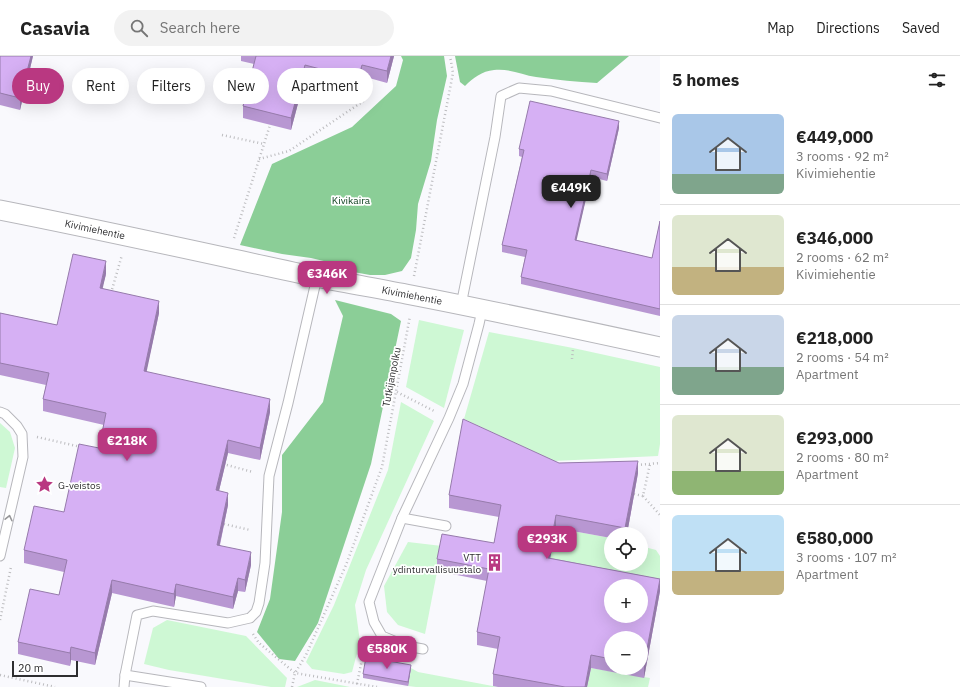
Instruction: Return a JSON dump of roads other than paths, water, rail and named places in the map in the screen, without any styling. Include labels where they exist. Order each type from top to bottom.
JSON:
[{"type":"street","name":"Kivimiehentie","points":[[0,210],[111,232],[186,250],[227,257],[317,277],[410,294],[660,347]]},
{"type":"lane","points":[[461,305],[495,138],[501,96],[519,88],[551,91],[660,118]]},
{"type":"lane","points":[[124,687],[137,615],[153,611],[228,623],[250,618],[256,612],[259,604],[264,563],[270,476],[317,277]]},
{"type":"lane","points":[[422,649],[406,646],[382,636],[374,622],[369,602],[402,518],[449,418],[463,384],[482,310]]},
{"type":"lane","points":[[0,412],[5,414],[17,426],[22,434],[23,456],[0,556]]},
{"type":"lane","points":[[402,518],[446,526]]},
{"type":"lane","points":[[125,675],[202,687]]},
{"type":"place","name":"G-veistos","points":[[45,485]]},
{"type":"place","name":"VTT ydinturvallisuustalo","points":[[494,563]]},
{"type":"park label","name":"Kivikaira","points":[[351,200]]}]
